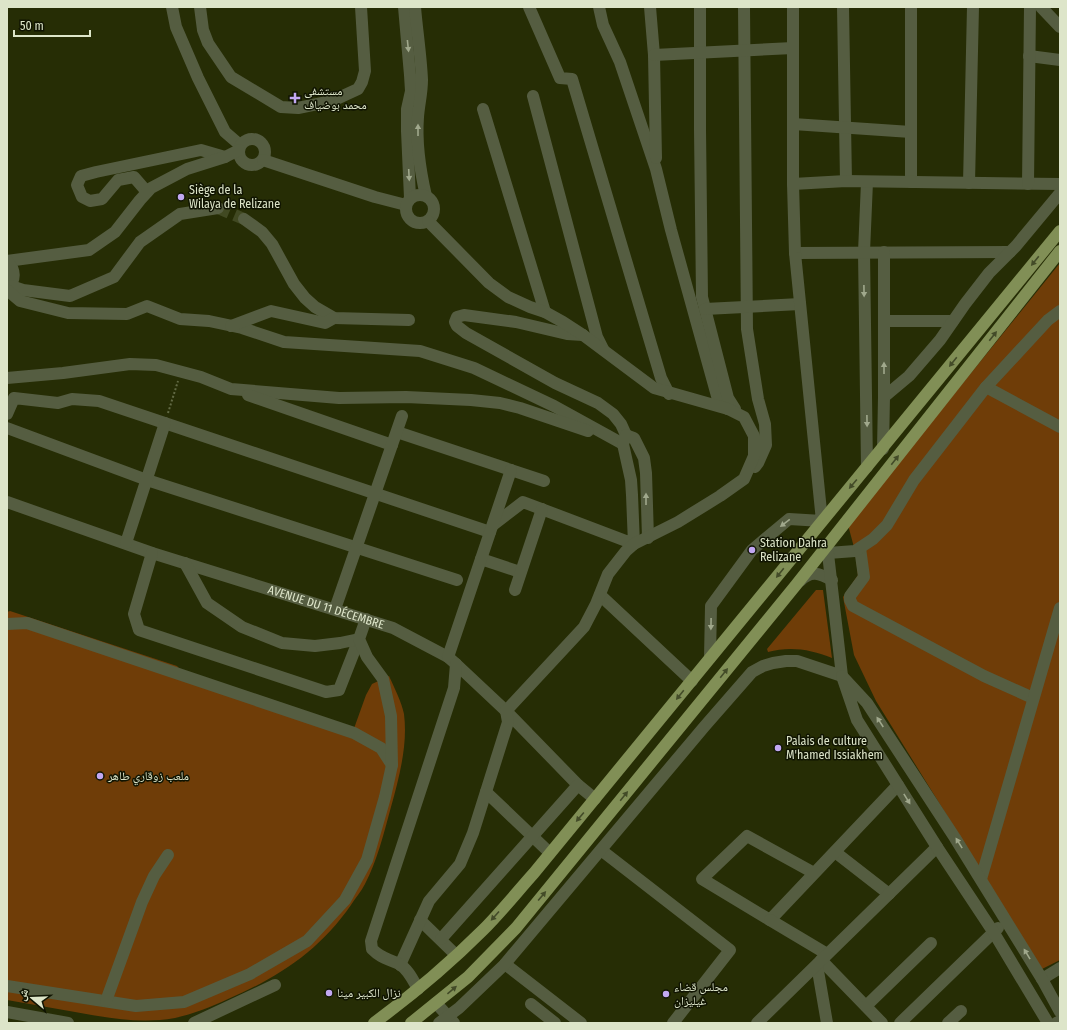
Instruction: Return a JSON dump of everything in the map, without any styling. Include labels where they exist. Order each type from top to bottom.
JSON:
[{"type":"main road","points":[[374,1023],[418,989],[484,929],[534,873],[1060,231]]},
{"type":"main road","points":[[411,1023],[468,977],[516,928],[796,585],[828,549],[1060,252]]},
{"type":"street","points":[[8,288],[13,280],[14,274],[13,269],[7,261],[89,250],[115,232],[151,188],[187,169],[225,157],[239,148],[243,142],[251,139],[259,141],[262,144],[265,152],[263,160],[255,166],[246,165],[240,159],[239,148],[225,132],[198,78],[176,27],[172,7]]},
{"type":"street","points":[[200,7],[203,30],[208,43],[230,77],[281,107],[298,108],[332,101],[358,89],[365,72],[360,7]]},
{"type":"street","points":[[263,160],[375,198],[408,202],[418,195],[426,196],[430,199],[434,208],[432,217],[428,221],[420,224],[412,221],[406,214],[408,202],[407,109],[411,91],[404,7]]},
{"type":"street","points":[[415,7],[422,80],[422,96],[418,116],[418,137],[421,174],[426,196]]},
{"type":"street","points":[[529,7],[560,78],[572,79],[661,378],[669,394]]},
{"type":"street","points":[[599,7],[603,25],[620,62],[656,169],[671,230],[717,396],[728,409]]},
{"type":"street","points":[[650,7],[654,55],[656,169]]},
{"type":"street","points":[[700,7],[702,297],[728,398],[739,415]]},
{"type":"street","points":[[400,965],[429,901],[460,864],[473,833],[508,722],[506,711],[584,627],[600,595],[608,574],[626,551],[634,544],[648,538],[657,531],[678,522],[744,479],[758,464],[766,445],[765,424],[758,399],[747,329],[744,7]]},
{"type":"street","points":[[710,658],[711,606],[752,550],[789,519],[822,520],[795,253],[792,184],[793,7]]},
{"type":"street","points":[[844,7],[846,181]]},
{"type":"street","points":[[911,7],[911,182]]},
{"type":"street","points":[[968,183],[973,7]]},
{"type":"street","points":[[1028,184],[1030,7]]},
{"type":"street","points":[[1041,7],[1060,27]]},
{"type":"street","points":[[654,55],[793,48]]},
{"type":"street","points":[[1029,56],[1060,60]]},
{"type":"street","points":[[533,96],[597,337],[605,352]]},
{"type":"street","points":[[483,109],[545,312]]},
{"type":"street","points":[[793,124],[911,132]]},
{"type":"street","points":[[134,178],[118,180],[102,199],[90,201],[82,197],[77,185],[82,176],[96,172],[201,150],[225,157]]},
{"type":"street","points":[[126,166],[134,178],[147,192]]},
{"type":"street","points":[[792,184],[846,181],[1060,184]]},
{"type":"street","points":[[866,182],[864,252],[867,467]]},
{"type":"street","points":[[884,397],[910,376],[940,340],[989,273],[1010,252],[1060,193]]},
{"type":"street","points":[[8,288],[70,296],[114,277],[140,242],[180,214],[218,208]]},
{"type":"street","points":[[244,218],[262,232],[272,244],[294,284],[305,298],[334,318]]},
{"type":"street","points":[[428,221],[489,283],[508,297],[530,308],[545,312],[583,335],[654,388],[669,394],[728,409],[744,417],[754,436],[754,456],[744,479]]},
{"type":"street","points":[[882,449],[884,397],[884,252]]},
{"type":"street","points":[[795,253],[1010,252]]},
{"type":"street","points":[[8,288],[20,301],[68,313],[127,314],[147,306],[180,319],[209,321],[242,328],[284,342],[420,351],[474,368],[624,440]]},
{"type":"street","points":[[706,309],[800,304]]},
{"type":"street","points":[[231,326],[271,311],[325,323],[334,318],[409,320]]},
{"type":"street","points":[[1048,1023],[994,932],[937,847],[857,720],[842,676],[828,549],[855,551],[873,539],[887,525],[914,480],[986,387],[1048,320],[1060,311]]},
{"type":"street","points":[[583,335],[567,334],[516,322],[464,314],[457,317],[455,322],[457,326],[473,337],[555,383],[603,407],[613,414],[621,424],[624,440],[632,495],[634,544]]},
{"type":"street","points":[[884,321],[953,321]]},
{"type":"street","points":[[7,378],[63,373],[130,364],[156,365],[201,377],[231,389],[392,445]]},
{"type":"street","points":[[986,387],[1060,427]]},
{"type":"street","points":[[231,389],[339,398],[406,397],[500,403],[624,440],[634,438],[644,458],[646,473],[648,538]]},
{"type":"street","points":[[7,414],[14,398],[58,403],[72,399],[99,401],[375,494],[491,528]]},
{"type":"street","points":[[335,609],[402,416]]},
{"type":"street","points":[[126,543],[165,423]]},
{"type":"street","points":[[7,428],[147,480],[457,580]]},
{"type":"street","points":[[397,432],[544,481]]},
{"type":"street","points":[[418,989],[412,977],[400,965],[379,956],[372,949],[371,941],[454,688],[452,661],[481,559],[511,470]]},
{"type":"street","name":"AVENUE DU 11 DÉCEMBRE","points":[[7,502],[152,553],[393,628],[452,661],[506,711],[578,785],[595,799]]},
{"type":"street","points":[[491,528],[523,502],[634,544]]},
{"type":"street","points":[[514,590],[542,509]]},
{"type":"street","points":[[860,548],[864,577],[850,596],[853,606],[984,676],[1033,698]]},
{"type":"street","points":[[152,553],[134,614],[139,630],[326,692],[339,690],[366,619]]},
{"type":"street","points":[[481,559],[520,572]]},
{"type":"street","points":[[185,563],[207,603],[242,627],[282,643],[316,646],[359,639]]},
{"type":"street","points":[[796,585],[806,575],[819,573],[832,580]]},
{"type":"street","points":[[600,595],[692,681]]},
{"type":"street","points":[[981,879],[1060,608]]},
{"type":"street","points":[[7,624],[28,623],[354,732],[381,748],[392,765]]},
{"type":"street","points":[[7,986],[136,1006],[184,1002],[250,974],[306,941],[345,900],[367,860],[385,797],[392,765],[391,716],[383,679],[367,657],[359,639]]},
{"type":"street","points":[[436,1003],[447,1021],[505,964],[752,672],[773,663],[797,661],[842,676],[867,703],[981,879],[1042,979],[1060,1012]]},
{"type":"street","points":[[441,939],[578,785]]},
{"type":"street","points":[[770,920],[898,785]]},
{"type":"street","points":[[486,792],[550,853]]},
{"type":"street","points":[[814,873],[747,836],[702,879],[770,920],[822,960],[882,1023]]},
{"type":"street","points":[[757,1023],[937,847]]},
{"type":"street","points":[[601,850],[730,950],[673,1023]]},
{"type":"street","points":[[835,852],[889,894]]},
{"type":"street","points":[[106,1001],[142,902],[154,876],[168,855]]},
{"type":"street","points":[[420,920],[456,955]]},
{"type":"street","points":[[900,1023],[1006,920]]},
{"type":"street","points":[[866,1006],[931,943]]},
{"type":"street","points":[[822,960],[822,1000],[826,1023]]},
{"type":"street","points":[[505,964],[581,1023]]},
{"type":"street","points":[[1042,979],[1060,968]]},
{"type":"street","points":[[194,1023],[275,985]]},
{"type":"street","points":[[531,1004],[555,1023]]},
{"type":"street","points":[[948,1023],[961,1010]]},
{"type":"street","points":[[7,1012],[68,1023]]},
{"type":"street","points":[[1056,1023],[1060,1021]]},
{"type":"path","points":[[165,423],[181,372]]},
{"type":"shaded area","points":[[1060,263],[1060,960],[1042,969],[876,701],[854,655],[843,597],[858,575],[855,551],[848,525]]},
{"type":"shaded area","points":[[816,590],[823,590],[832,658],[816,652],[800,649],[784,649],[768,652],[767,649]]},
{"type":"shaded area","points":[[10,611],[177,666],[187,677],[352,734],[366,695],[372,684],[389,676],[403,710],[405,738],[400,773],[377,856],[362,890],[339,921],[325,936],[297,961],[281,972],[247,991],[209,1007],[175,1018],[162,1020],[125,1020],[7,1000],[7,612]]},
{"type":"tunnel","points":[[218,208],[244,219]]},
{"type":"place","name":"مستشفى محمد بوضياف","points":[[295,98]]},
{"type":"place","name":"Siège de la Wilaya de Relizane","points":[[181,197]]},
{"type":"place","name":"Station Dahra Relizane","points":[[752,550]]},
{"type":"place","name":"Palais de culture M'hamed Issiakhem","points":[[778,748]]},
{"type":"place","name":"ملعب زوقاري طاهر","points":[[100,776]]},
{"type":"place","name":"نزال الكبير مينا","points":[[329,993]]},
{"type":"place","name":"مجلس قضاء غيليزان","points":[[666,994]]}]
